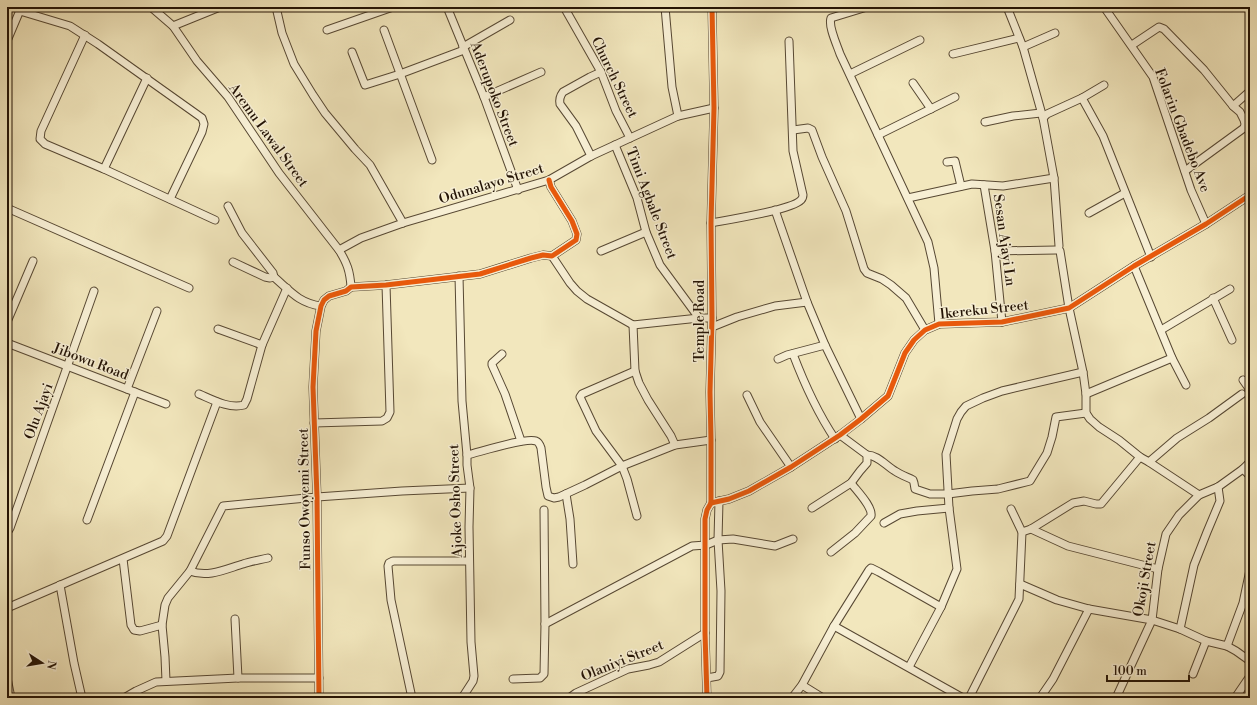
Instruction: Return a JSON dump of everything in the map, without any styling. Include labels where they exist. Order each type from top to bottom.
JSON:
[{"type":"street","name":"Aremu Lawal Street","points":[[151,7],[173,26],[197,61],[228,97],[279,173],[339,250],[346,262],[350,274],[351,287]]},
{"type":"street","points":[[173,26],[220,7]]},
{"type":"street","points":[[276,7],[282,33],[294,64],[312,95],[325,113],[370,165],[404,223]]},
{"type":"street","points":[[327,30],[393,7]]},
{"type":"street","name":"Aderupoko Street","points":[[447,7],[484,97],[518,190]]},
{"type":"street","name":"Church Street","points":[[564,7],[601,72],[616,111],[630,138]]},
{"type":"street","points":[[665,7],[672,88],[678,116]]},
{"type":"street","name":"Temple Road","points":[[707,698],[705,633],[705,519],[707,510],[711,503],[711,223],[714,108],[712,7]]},
{"type":"street","points":[[868,7],[831,18],[830,26],[840,54],[928,242],[934,268],[939,324]]},
{"type":"street","points":[[1007,7],[1023,47],[1042,115],[1054,178],[1058,249],[1086,394],[1086,413],[1098,426],[1119,440],[1140,457],[1199,495],[1218,487],[1243,469],[1250,462]]},
{"type":"street","name":"Folarin Gbadebo Ave","points":[[1104,7],[1153,77],[1185,171],[1206,224]]},
{"type":"street","points":[[7,41],[21,9],[70,26],[147,78],[202,118],[204,124],[202,132],[170,199]]},
{"type":"street","points":[[352,52],[365,85],[400,74],[464,48],[510,20]]},
{"type":"street","points":[[1132,46],[1162,27],[1204,70],[1233,106],[1240,112],[1244,120],[1244,128],[1185,171]]},
{"type":"street","points":[[384,30],[432,160]]},
{"type":"street","points":[[1023,47],[1055,33]]},
{"type":"street","points":[[85,35],[41,131],[40,139],[45,144],[104,169],[215,220]]},
{"type":"street","points":[[953,54],[1019,38]]},
{"type":"street","points":[[850,74],[920,40]]},
{"type":"street","points":[[711,223],[776,210],[787,207],[803,199],[793,151],[789,41]]},
{"type":"street","points":[[484,97],[541,72]]},
{"type":"street","points":[[592,156],[576,126],[560,104],[559,100],[563,92],[601,72]]},
{"type":"street","points":[[104,169],[147,78]]},
{"type":"street","points":[[913,82],[930,109]]},
{"type":"street","points":[[985,122],[1013,116],[1047,114],[1082,98],[1104,85]]},
{"type":"street","points":[[1233,106],[1250,91]]},
{"type":"street","points":[[878,135],[955,97]]},
{"type":"street","points":[[1082,98],[1103,136],[1150,257]]},
{"type":"street","name":"Odunalayo Street","points":[[339,250],[361,238],[404,223],[549,180],[592,156],[678,116],[714,108]]},
{"type":"street","points":[[793,130],[808,128],[812,130],[822,157],[846,211],[864,269],[867,273],[882,279],[891,285],[906,298],[924,330]]},
{"type":"street","name":"Timi Agbale Street","points":[[615,145],[637,198],[646,232],[660,265],[699,318]]},
{"type":"street","points":[[947,162],[955,161],[961,186]]},
{"type":"street","points":[[908,198],[961,186],[978,184],[1003,186],[1054,178]]},
{"type":"street","points":[[228,206],[242,233],[273,273],[274,277],[302,301],[308,304],[322,303],[329,296],[346,291],[351,287],[386,285],[480,274],[543,255],[552,256],[576,240],[577,234],[572,221],[551,187],[549,180]]},
{"type":"street","name":"Sesan Ajayi Ln","points":[[984,185],[995,251],[1002,322]]},
{"type":"street","points":[[1089,213],[1125,192]]},
{"type":"street","name":"Ikereku Street","points":[[711,503],[729,499],[749,491],[791,467],[838,437],[861,419],[888,396],[905,353],[914,340],[924,330],[939,324],[1002,322],[1069,308],[1134,266],[1206,224],[1250,195]]},
{"type":"street","points":[[7,208],[189,288]]},
{"type":"street","points":[[776,210],[807,302],[825,345],[861,419]]},
{"type":"street","points":[[601,251],[646,232]]},
{"type":"street","points":[[995,251],[1058,249]]},
{"type":"street","points":[[552,256],[577,291],[587,299],[633,325],[712,318]]},
{"type":"street","points":[[7,322],[34,262]]},
{"type":"street","points":[[233,262],[265,277],[274,277]]},
{"type":"street","points":[[1134,266],[1172,358],[1186,385]]},
{"type":"street","name":"Ajoke Osho Street","points":[[459,276],[462,401],[470,488],[469,561],[471,642],[474,676],[473,681],[462,698]]},
{"type":"street","points":[[314,423],[382,421],[387,418],[390,412],[386,285]]},
{"type":"street","points":[[200,394],[217,402],[237,407],[244,405],[262,345],[287,288]]},
{"type":"street","points":[[1161,330],[1230,289]]},
{"type":"street","name":"Olu Ajayi","points":[[7,533],[94,292]]},
{"type":"street","points":[[1213,298],[1232,340]]},
{"type":"street","points":[[712,327],[737,317],[775,306],[807,302]]},
{"type":"street","name":"Funso Owoyemi Street","points":[[319,698],[317,497],[313,388],[316,331],[322,303]]},
{"type":"street","points":[[127,389],[158,311]]},
{"type":"street","points":[[633,325],[635,371],[639,383],[648,400],[672,436],[675,445]]},
{"type":"street","points":[[218,329],[262,345]]},
{"type":"street","name":"Jibowu Road","points":[[7,343],[166,404]]},
{"type":"street","points":[[778,359],[825,345]]},
{"type":"street","points":[[502,354],[492,362],[492,365],[522,441]]},
{"type":"street","points":[[792,354],[808,391],[824,421],[838,437],[867,456],[870,455],[876,458],[894,471],[913,480],[915,489],[948,501]]},
{"type":"street","points":[[1086,394],[1172,358]]},
{"type":"street","points":[[635,371],[582,394],[580,397],[596,431],[622,466],[637,516]]},
{"type":"street","points":[[909,667],[941,607],[957,570],[948,501],[946,454],[960,412],[966,406],[1002,391],[1082,372]]},
{"type":"street","points":[[1243,380],[1250,390]]},
{"type":"street","points":[[87,520],[135,392]]},
{"type":"street","points":[[1149,462],[1177,438],[1209,418],[1242,394]]},
{"type":"street","points":[[747,395],[760,422],[791,467]]},
{"type":"street","points":[[7,608],[163,541],[167,536],[217,402]]},
{"type":"street","points":[[884,523],[900,514],[917,511],[972,491],[998,489],[1030,482],[1047,453],[1056,417],[1086,413]]},
{"type":"street","points":[[467,456],[522,441],[535,440],[540,443],[548,496],[554,498],[566,494],[622,466],[675,445],[711,440]]},
{"type":"street","points":[[812,508],[851,483],[867,463],[867,456]]},
{"type":"street","points":[[1022,532],[1031,529],[1073,503],[1084,501],[1101,504],[1140,457]]},
{"type":"street","points":[[1243,469],[1250,476]]},
{"type":"street","points":[[831,552],[855,533],[871,516],[871,510],[868,505],[851,483]]},
{"type":"street","points":[[1180,629],[1194,565],[1220,501],[1218,487]]},
{"type":"street","points":[[166,681],[162,625],[165,605],[168,598],[190,571],[223,506],[317,497],[470,488]]},
{"type":"street","points":[[566,494],[571,531],[573,564]]},
{"type":"street","name":"Okoji Street","points":[[1116,698],[1152,620],[1158,569],[1166,534],[1179,515],[1199,495]]},
{"type":"street","points":[[707,678],[718,676],[720,672],[721,591],[718,540],[719,501]]},
{"type":"street","points":[[969,698],[1019,599],[1022,532],[1011,509]]},
{"type":"street","points":[[513,679],[543,677],[545,665],[544,510]]},
{"type":"street","points":[[1031,529],[1068,546],[1158,569]]},
{"type":"street","points":[[545,624],[692,546],[706,545],[718,540],[733,539],[775,546],[793,539]]},
{"type":"street","points":[[190,571],[205,574],[268,558]]},
{"type":"street","points":[[123,559],[131,625],[134,630],[140,631],[162,625]]},
{"type":"street","points":[[412,698],[390,600],[389,563],[393,561],[469,561]]},
{"type":"street","points":[[792,698],[802,685],[834,626],[869,570],[872,568],[941,607]]},
{"type":"street","points":[[1227,646],[1243,603],[1250,570]]},
{"type":"street","points":[[1020,584],[1057,600],[1089,608],[1152,620],[1180,629],[1206,641],[1227,646],[1250,661]]},
{"type":"street","points":[[60,585],[82,698]]},
{"type":"street","points":[[1040,698],[1053,679],[1089,608]]},
{"type":"street","points":[[235,619],[238,678]]},
{"type":"street","points":[[834,626],[964,698]]},
{"type":"street","name":"Olaniyi Street","points":[[569,698],[628,669],[649,666],[659,662],[705,633]]},
{"type":"street","points":[[1194,674],[1206,641]]},
{"type":"street","points":[[1235,698],[1250,676]]},
{"type":"street","points":[[7,678],[11,698]]},
{"type":"street","points":[[124,698],[136,690],[156,682],[238,678],[319,678]]},
{"type":"street","points":[[802,685],[823,698]]},
{"type":"cycle path","points":[[707,698],[705,633],[705,519],[707,510],[711,503],[711,223],[714,108],[712,7]]},
{"type":"cycle path","points":[[319,698],[317,497],[313,387],[316,331],[321,306],[324,300],[329,296],[346,291],[351,287],[386,285],[480,274],[531,258],[543,255],[552,256],[576,240],[577,234],[572,221],[551,187],[549,180]]},
{"type":"cycle path","points":[[711,503],[729,499],[749,491],[791,467],[840,435],[861,419],[888,396],[905,353],[914,340],[925,330],[939,324],[1002,322],[1069,308],[1134,266],[1206,224],[1250,195]]}]
